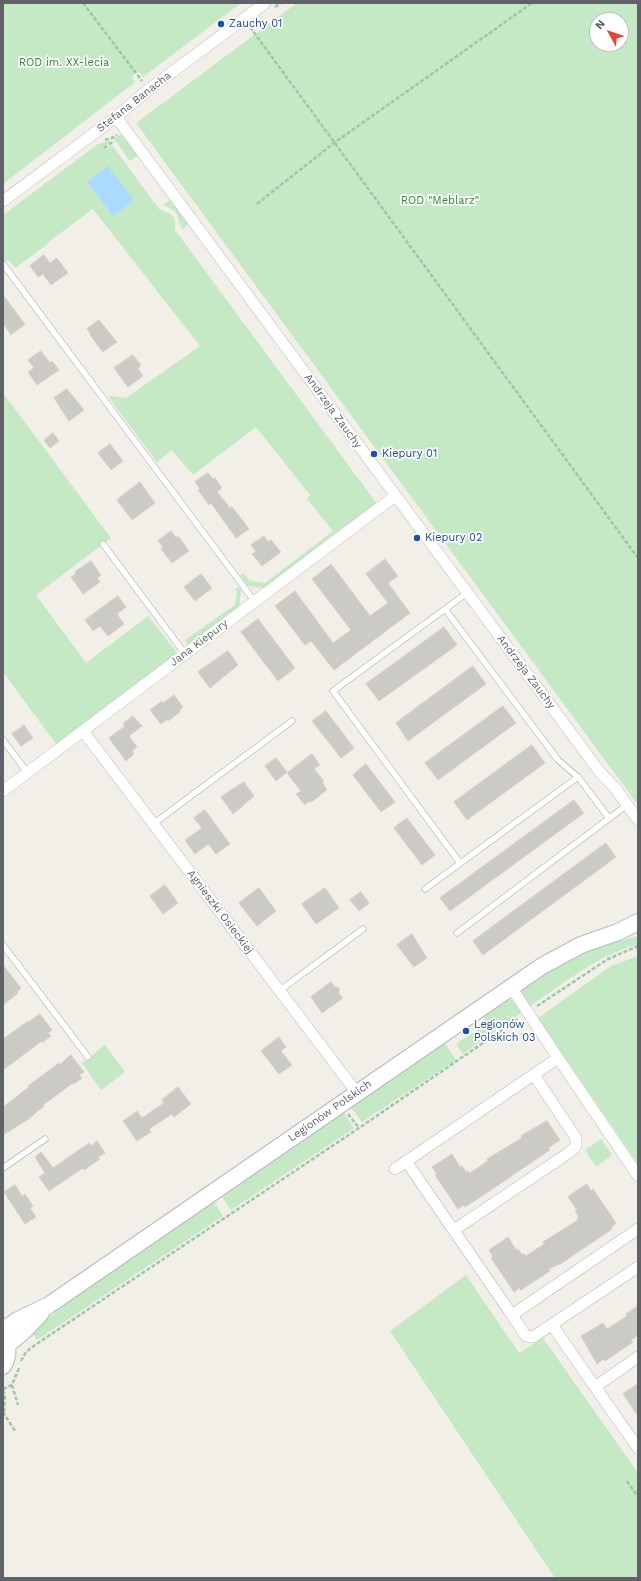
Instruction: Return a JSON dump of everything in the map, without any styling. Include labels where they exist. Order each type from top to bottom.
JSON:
[{"type":"street","name":"Stefana Banacha","points":[[3,201],[265,3]]},
{"type":"street","name":"Andrzeja Zauchy","points":[[116,117],[599,771],[638,820]]},
{"type":"street","name":"Jana Kiepury","points":[[3,791],[395,496]]},
{"type":"street","name":"Agnieszki Osieckiej","points":[[83,731],[356,1093]]},
{"type":"street","name":"Legionów Polskich","points":[[3,1330],[18,1320],[49,1305],[542,966],[581,945],[618,932],[638,922]]},
{"type":"street","name":"Legionów Polskich","points":[[618,932],[638,931]]},
{"type":"street","points":[[511,987],[638,1176]]},
{"type":"street","points":[[395,1169],[558,1058]]},
{"type":"street","points":[[454,1230],[570,1152],[576,1146],[576,1138],[534,1075]]},
{"type":"street","points":[[406,1161],[524,1333],[529,1337],[533,1337],[552,1325],[638,1267]]},
{"type":"street","points":[[512,1315],[638,1229]]},
{"type":"street","name":"Legionów Polskich","points":[[5,1341],[25,1330],[49,1305]]},
{"type":"street","points":[[552,1325],[638,1448]]},
{"type":"street","points":[[3,1366],[8,1353],[5,1341]]},
{"type":"street","points":[[594,1386],[638,1357]]},
{"type":"lane","points":[[3,264],[255,602]]},
{"type":"lane","points":[[103,544],[185,654]]},
{"type":"lane","points":[[460,863],[333,691],[467,593]]},
{"type":"lane","points":[[445,609],[558,760],[578,777],[609,818]]},
{"type":"lane","points":[[153,824],[292,721]]},
{"type":"lane","points":[[3,740],[24,768]]},
{"type":"lane","points":[[425,889],[578,777]]},
{"type":"lane","points":[[457,933],[627,805]]},
{"type":"lane","points":[[279,991],[363,929]]},
{"type":"lane","points":[[3,945],[88,1056]]},
{"type":"lane","points":[[3,1168],[45,1139]]},
{"type":"path","points":[[83,3],[148,90]]},
{"type":"path","points":[[257,204],[334,143],[532,3]]},
{"type":"path","points":[[255,34],[638,558]]},
{"type":"path","points":[[104,148],[114,141]]},
{"type":"path","points":[[535,1007],[608,959],[638,946]]},
{"type":"path","points":[[15,1431],[4,1413],[5,1396],[3,1390],[12,1385],[26,1352],[523,1015]]},
{"type":"path","points":[[345,1110],[358,1128]]},
{"type":"path","points":[[12,1385],[18,1405]]},
{"type":"path","points":[[627,1481],[638,1497]]},
{"type":"green space","name":"ROD im. XX-lecia","points":[[3,3],[241,3],[143,77],[138,71],[132,76],[135,82],[3,184]]},
{"type":"green space","name":"ROD \"Meblarz\"","points":[[297,3],[638,3],[638,805],[136,123]]},
{"type":"green space","points":[[121,134],[138,155],[130,161],[114,139]]},
{"type":"green space","points":[[112,140],[104,147],[105,149],[112,145],[159,209],[170,214],[174,218],[175,230],[377,504],[335,533],[265,588],[248,586],[240,575],[243,573],[250,581],[265,583],[333,531],[307,499],[310,495],[256,427],[193,475],[172,450],[157,462],[108,396],[126,398],[200,346],[93,209],[15,268],[9,260],[5,262],[3,258],[3,215],[98,144]]},
{"type":"green space","points":[[170,200],[188,224],[182,230],[176,212],[163,205]]},
{"type":"green space","points":[[3,393],[111,538],[36,595],[86,663],[148,616],[175,650],[176,655],[56,744],[3,672]]},
{"type":"green space","points":[[238,587],[241,591],[239,608],[188,645],[185,640],[235,605],[237,591],[235,589]]},
{"type":"green space","points":[[638,936],[638,944],[609,955],[581,971],[529,1007],[521,994],[521,992],[535,981],[576,957]]},
{"type":"green space","points":[[638,956],[638,1164],[538,1018],[611,966]]},
{"type":"green space","points":[[508,999],[513,1000],[522,1012],[463,1054],[456,1044],[487,1023],[483,1016]]},
{"type":"green space","points":[[444,1042],[456,1060],[362,1122],[351,1107]]},
{"type":"green space","points":[[105,1045],[125,1072],[101,1090],[82,1063]]},
{"type":"green space","points":[[343,1112],[354,1128],[231,1210],[221,1195]]},
{"type":"green space","points":[[601,1139],[612,1155],[596,1167],[585,1150]]},
{"type":"green space","points":[[213,1200],[223,1216],[37,1340],[31,1331],[71,1300]]},
{"type":"green space","points":[[466,1275],[519,1353],[543,1338],[638,1473],[638,1578],[555,1578],[390,1331]]},
{"type":"water","points":[[108,166],[134,200],[113,216],[87,182]]},
{"type":"building","points":[[44,255],[50,263],[57,258],[68,273],[51,285],[43,274],[38,277],[30,266]]},
{"type":"building","points":[[3,295],[25,324],[11,335],[3,323]]},
{"type":"building","points":[[99,320],[117,342],[103,352],[87,329]]},
{"type":"building","points":[[41,351],[50,363],[52,361],[59,370],[37,385],[28,372],[34,368],[28,360]]},
{"type":"building","points":[[133,355],[141,365],[138,369],[143,376],[128,387],[114,368]]},
{"type":"building","points":[[67,389],[84,410],[69,421],[54,398]]},
{"type":"building","points":[[53,433],[59,441],[50,448],[44,440]]},
{"type":"building","points":[[110,444],[123,461],[111,470],[98,453]]},
{"type":"building","points":[[208,473],[213,479],[215,478],[222,488],[217,492],[230,508],[232,507],[249,529],[236,538],[211,503],[209,505],[198,490],[200,489],[195,482]]},
{"type":"building","points":[[140,482],[155,503],[132,520],[117,500]]},
{"type":"building","points":[[171,531],[176,538],[178,536],[189,551],[172,563],[161,549],[163,547],[158,541]]},
{"type":"building","points":[[264,536],[268,542],[271,540],[281,552],[262,566],[252,554],[256,552],[251,545]]},
{"type":"building","points":[[385,559],[398,576],[388,583],[410,613],[334,670],[311,641],[305,645],[275,606],[295,591],[333,643],[351,630],[312,579],[331,564],[370,616],[388,603],[366,574]]},
{"type":"building","points":[[91,561],[101,575],[97,578],[100,582],[83,594],[71,577],[76,574],[75,572]]},
{"type":"building","points":[[201,574],[212,588],[195,601],[184,587]]},
{"type":"building","points":[[118,596],[126,607],[117,614],[124,624],[108,636],[100,626],[93,631],[85,620]]},
{"type":"building","points":[[258,619],[295,668],[278,681],[241,632]]},
{"type":"building","points":[[444,627],[457,645],[379,701],[366,684]]},
{"type":"building","points":[[228,651],[238,665],[210,688],[198,672]]},
{"type":"building","points":[[473,666],[486,684],[408,741],[396,723]]},
{"type":"building","points":[[174,695],[183,707],[179,711],[180,712],[168,721],[167,719],[161,724],[150,710],[162,701],[163,703]]},
{"type":"building","points":[[503,706],[516,723],[438,780],[425,763]]},
{"type":"building","points":[[326,711],[354,748],[341,758],[312,721]]},
{"type":"building","points":[[133,716],[142,726],[129,736],[137,747],[132,751],[134,754],[126,761],[109,738],[125,726],[123,724]]},
{"type":"building","points":[[24,725],[33,738],[21,746],[12,734]]},
{"type":"building","points":[[532,745],[545,763],[467,820],[454,802]]},
{"type":"building","points":[[312,754],[320,765],[314,769],[324,781],[322,782],[327,790],[305,805],[296,794],[301,791],[287,773]]},
{"type":"building","points":[[276,758],[287,772],[276,781],[265,766]]},
{"type":"building","points":[[366,764],[395,802],[381,812],[353,775]]},
{"type":"building","points":[[244,782],[254,796],[233,814],[221,797]]},
{"type":"building","points":[[574,800],[584,813],[450,911],[440,898]]},
{"type":"building","points":[[205,810],[230,844],[216,854],[208,844],[195,854],[185,840],[202,828],[194,818]]},
{"type":"building","points":[[407,818],[435,855],[422,865],[394,828]]},
{"type":"building","points":[[606,843],[616,857],[483,955],[473,941]]},
{"type":"building","points":[[165,885],[178,903],[163,914],[150,896]]},
{"type":"building","points":[[259,888],[276,911],[257,926],[239,903]]},
{"type":"building","points":[[325,888],[339,908],[316,924],[302,904]]},
{"type":"building","points":[[361,892],[369,903],[359,911],[350,900]]},
{"type":"building","points":[[412,934],[427,958],[414,967],[397,945]]},
{"type":"building","points":[[3,965],[21,988],[17,992],[18,993],[3,1005]]},
{"type":"building","points":[[331,982],[335,987],[339,988],[339,993],[343,998],[322,1013],[311,997]]},
{"type":"building","points":[[40,1014],[52,1030],[48,1033],[51,1036],[3,1070],[3,1039]]},
{"type":"building","points":[[279,1037],[286,1047],[281,1051],[292,1065],[279,1074],[261,1051]]},
{"type":"building","points":[[71,1055],[84,1072],[79,1075],[82,1078],[43,1105],[44,1106],[27,1120],[3,1135],[3,1107],[29,1087],[28,1086]]},
{"type":"building","points":[[178,1087],[191,1104],[174,1117],[172,1114],[149,1129],[151,1132],[137,1141],[123,1121],[137,1111],[142,1118],[164,1103],[162,1100]]},
{"type":"building","points":[[547,1121],[560,1140],[548,1148],[550,1150],[465,1207],[463,1205],[458,1209],[435,1175],[437,1174],[432,1167],[452,1154],[460,1167],[462,1166],[466,1172],[468,1171],[470,1173],[488,1161],[487,1159],[522,1138],[521,1136]]},
{"type":"building","points":[[97,1141],[105,1153],[98,1157],[100,1159],[84,1170],[83,1168],[49,1191],[39,1177],[45,1173],[35,1157],[41,1152],[53,1168],[89,1143],[91,1146]]},
{"type":"building","points":[[587,1184],[591,1191],[593,1189],[616,1223],[611,1227],[612,1229],[562,1263],[549,1269],[550,1271],[521,1290],[519,1288],[514,1292],[491,1258],[493,1257],[489,1250],[508,1237],[516,1250],[518,1249],[522,1255],[524,1254],[526,1256],[544,1244],[543,1242],[578,1220],[577,1218],[579,1217],[575,1211],[577,1210],[568,1197]]},
{"type":"building","points":[[15,1185],[22,1196],[25,1194],[33,1206],[30,1208],[36,1217],[25,1224],[4,1192]]},
{"type":"building","points":[[638,1306],[638,1335],[631,1340],[633,1342],[605,1361],[604,1359],[597,1364],[581,1336],[603,1323],[607,1329],[627,1316],[626,1314]]},
{"type":"building","points":[[638,1384],[638,1416],[623,1394]]},
{"type":"place","name":"Zauchy 01","points":[[221,24]]},
{"type":"place","name":"Kiepury 01","points":[[374,454]]},
{"type":"place","name":"Kiepury 02","points":[[417,538]]},
{"type":"place","name":"Legionów Polskich 03","points":[[466,1031]]}]
